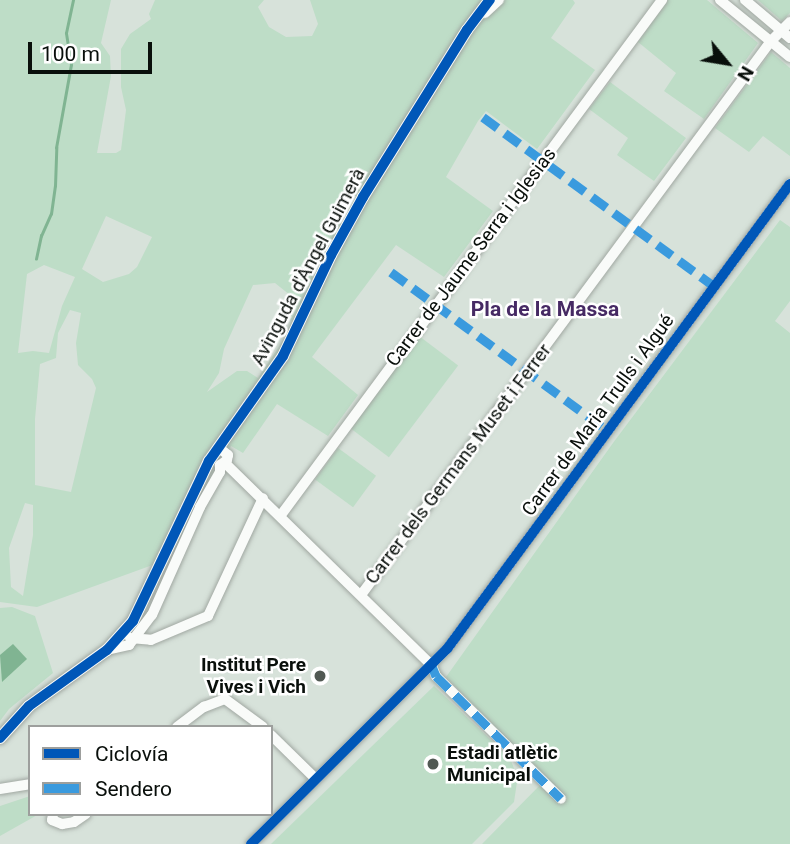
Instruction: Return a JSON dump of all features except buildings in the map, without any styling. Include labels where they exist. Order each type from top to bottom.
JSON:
[{"type":"street","name":"Avinguda d'Àngel Guimerà","points":[[0,738],[31,705],[128,636],[193,490],[218,463],[218,447],[283,356],[341,235],[467,30],[490,0]]},
{"type":"street","points":[[467,30],[499,0]]},
{"type":"street","name":"Carrer de Jaume Serra i Iglesias","points":[[281,515],[662,0]]},
{"type":"street","points":[[720,0],[790,57]]},
{"type":"street","points":[[746,0],[786,34]]},
{"type":"street","name":"Carrer dels Germans Muset i Ferrer","points":[[361,595],[772,41],[786,34],[790,22]]},
{"type":"street","name":"Carrer de Maria Trulls i Algué","points":[[251,844],[432,666],[790,184]]},
{"type":"street","points":[[218,463],[281,515],[432,666],[436,676],[561,799]]},
{"type":"street","points":[[128,636],[151,640],[208,616],[263,498]]},
{"type":"street","points":[[180,725],[204,707],[225,699],[260,725]]},
{"type":"street","points":[[273,737],[316,779]]},
{"type":"street","points":[[4,789],[28,783]]},
{"type":"street","points":[[52,816],[52,820],[62,824],[76,822],[84,816]]},
{"type":"shaded area","points":[[0,0],[111,0],[101,43],[110,56],[111,76],[97,153],[116,153],[121,150],[126,110],[121,87],[121,49],[130,34],[151,19],[149,14],[155,0],[264,0],[258,7],[269,27],[286,37],[312,36],[318,24],[310,0],[573,0],[575,3],[551,38],[595,70],[537,149],[486,111],[478,121],[446,177],[493,211],[444,277],[396,245],[312,357],[358,395],[328,436],[277,404],[243,453],[231,446],[169,559],[37,607],[0,602]],"holes":[[[106,216],[152,237],[137,267],[129,274],[103,282],[82,269]],[[44,265],[75,277],[62,306],[49,353],[18,353],[27,274]],[[275,283],[290,295],[284,316],[292,321],[284,339],[258,378],[247,371],[237,371],[207,392],[219,373],[224,349],[253,285]],[[70,310],[81,313],[76,343],[78,365],[92,379],[96,388],[71,492],[35,485],[35,419],[40,364],[56,358],[58,333]],[[25,503],[33,505],[33,535],[23,596],[11,587],[9,548]]]},
{"type":"shaded area","points":[[668,0],[707,0],[758,43],[704,119],[664,91],[676,73],[638,42]]},
{"type":"shaded area","points":[[758,0],[790,0],[790,13],[782,21]]},
{"type":"shaded area","points":[[771,52],[790,68],[790,156],[763,136],[749,152],[715,128]]},
{"type":"shaded area","points":[[610,82],[686,138],[654,181],[617,155],[628,138],[589,109]]},
{"type":"shaded area","points":[[780,220],[790,227],[790,301],[775,321],[790,333],[790,844],[482,844],[546,779],[446,677],[613,443]]},
{"type":"shaded area","points":[[419,336],[458,365],[389,457],[350,428]]},
{"type":"shaded area","points":[[338,448],[376,476],[353,507],[315,480]]},
{"type":"shaded area","points":[[12,607],[35,616],[53,673],[9,709],[0,721],[0,608]]},
{"type":"shaded area","points":[[13,644],[27,659],[2,682],[0,655]]},
{"type":"shaded area","name":"Estadi atlètic Municipal","points":[[434,686],[510,758],[515,771],[517,782],[514,802],[472,844],[271,844]]},
{"type":"shaded area","points":[[28,797],[28,816],[35,816],[0,836],[0,806]]},
{"type":"waterway","points":[[36,259],[41,236],[51,214],[56,148],[71,65],[66,33],[73,0]]},
{"type":"marked path","points":[[483,117],[714,286]]},
{"type":"marked path","points":[[391,272],[608,431]]},
{"type":"marked path","points":[[432,666],[436,676],[561,799]]},
{"type":"cycle path","points":[[0,738],[29,706],[107,650],[133,621],[209,461],[283,356],[331,255],[363,197],[467,30],[490,0]]},
{"type":"cycle path","points":[[251,844],[447,649],[790,184]]},
{"type":"place","name":"Institut Pere Vives i Vich","points":[[320,676]]},
{"type":"place","name":"Estadi atlètic Municipal","points":[[433,764]]},
{"type":"district","name":"Pla de la Massa","points":[[545,309]]}]
